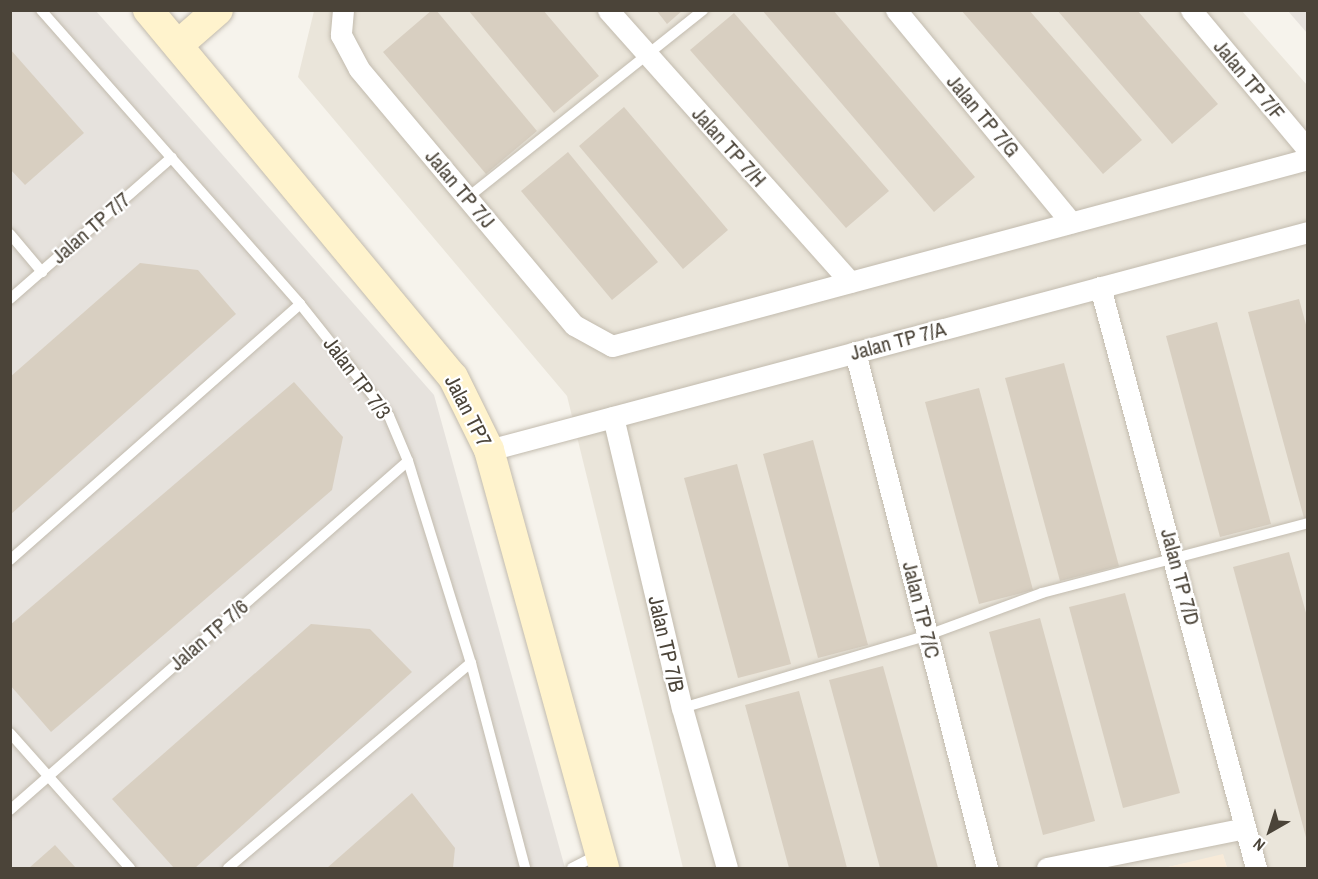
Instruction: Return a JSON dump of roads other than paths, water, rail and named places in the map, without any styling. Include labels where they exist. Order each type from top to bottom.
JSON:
[{"type":"street","name":"Jalan TP7","points":[[148,10],[453,377],[489,450],[602,861]]},
{"type":"street","points":[[178,45],[218,10]]},
{"type":"street","name":"Jalan TP 7/J","points":[[343,10],[341,35],[359,69],[574,325],[612,346],[850,282]]},
{"type":"street","name":"Jalan TP 7/H","points":[[608,10],[647,57],[850,282]]},
{"type":"street","name":"Jalan TP 7/G","points":[[896,10],[1071,222]]},
{"type":"street","name":"Jalan TP 7/F","points":[[1191,10],[1308,150]]},
{"type":"street","points":[[850,282],[1308,159]]},
{"type":"street","name":"Jalan TP 7/A","points":[[489,450],[1308,232]]},
{"type":"street","name":"Jalan TP 7/D","points":[[1100,287],[1257,868]]},
{"type":"street","name":"Jalan TP 7/C","points":[[855,352],[987,868]]},
{"type":"street","name":"Jalan TP 7/B","points":[[613,417],[682,708],[727,868]]},
{"type":"street","points":[[1047,868],[1245,828]]},
{"type":"lane","name":"Jalan TP 7/3","points":[[41,10],[300,304],[388,416],[408,461],[471,663],[525,868]]},
{"type":"lane","points":[[467,198],[647,57],[703,10]]},
{"type":"lane","name":"Jalan TP 7/7","points":[[10,299],[172,157]]},
{"type":"lane","points":[[10,234],[42,272]]},
{"type":"lane","points":[[10,560],[300,304]]},
{"type":"lane","name":"Jalan TP 7/6","points":[[10,810],[408,461]]},
{"type":"lane","points":[[682,708],[927,635],[1042,593],[1308,522]]},
{"type":"lane","points":[[228,868],[471,663]]},
{"type":"lane","points":[[10,733],[130,868]]},
{"type":"lane","points":[[572,868],[602,861]]}]
